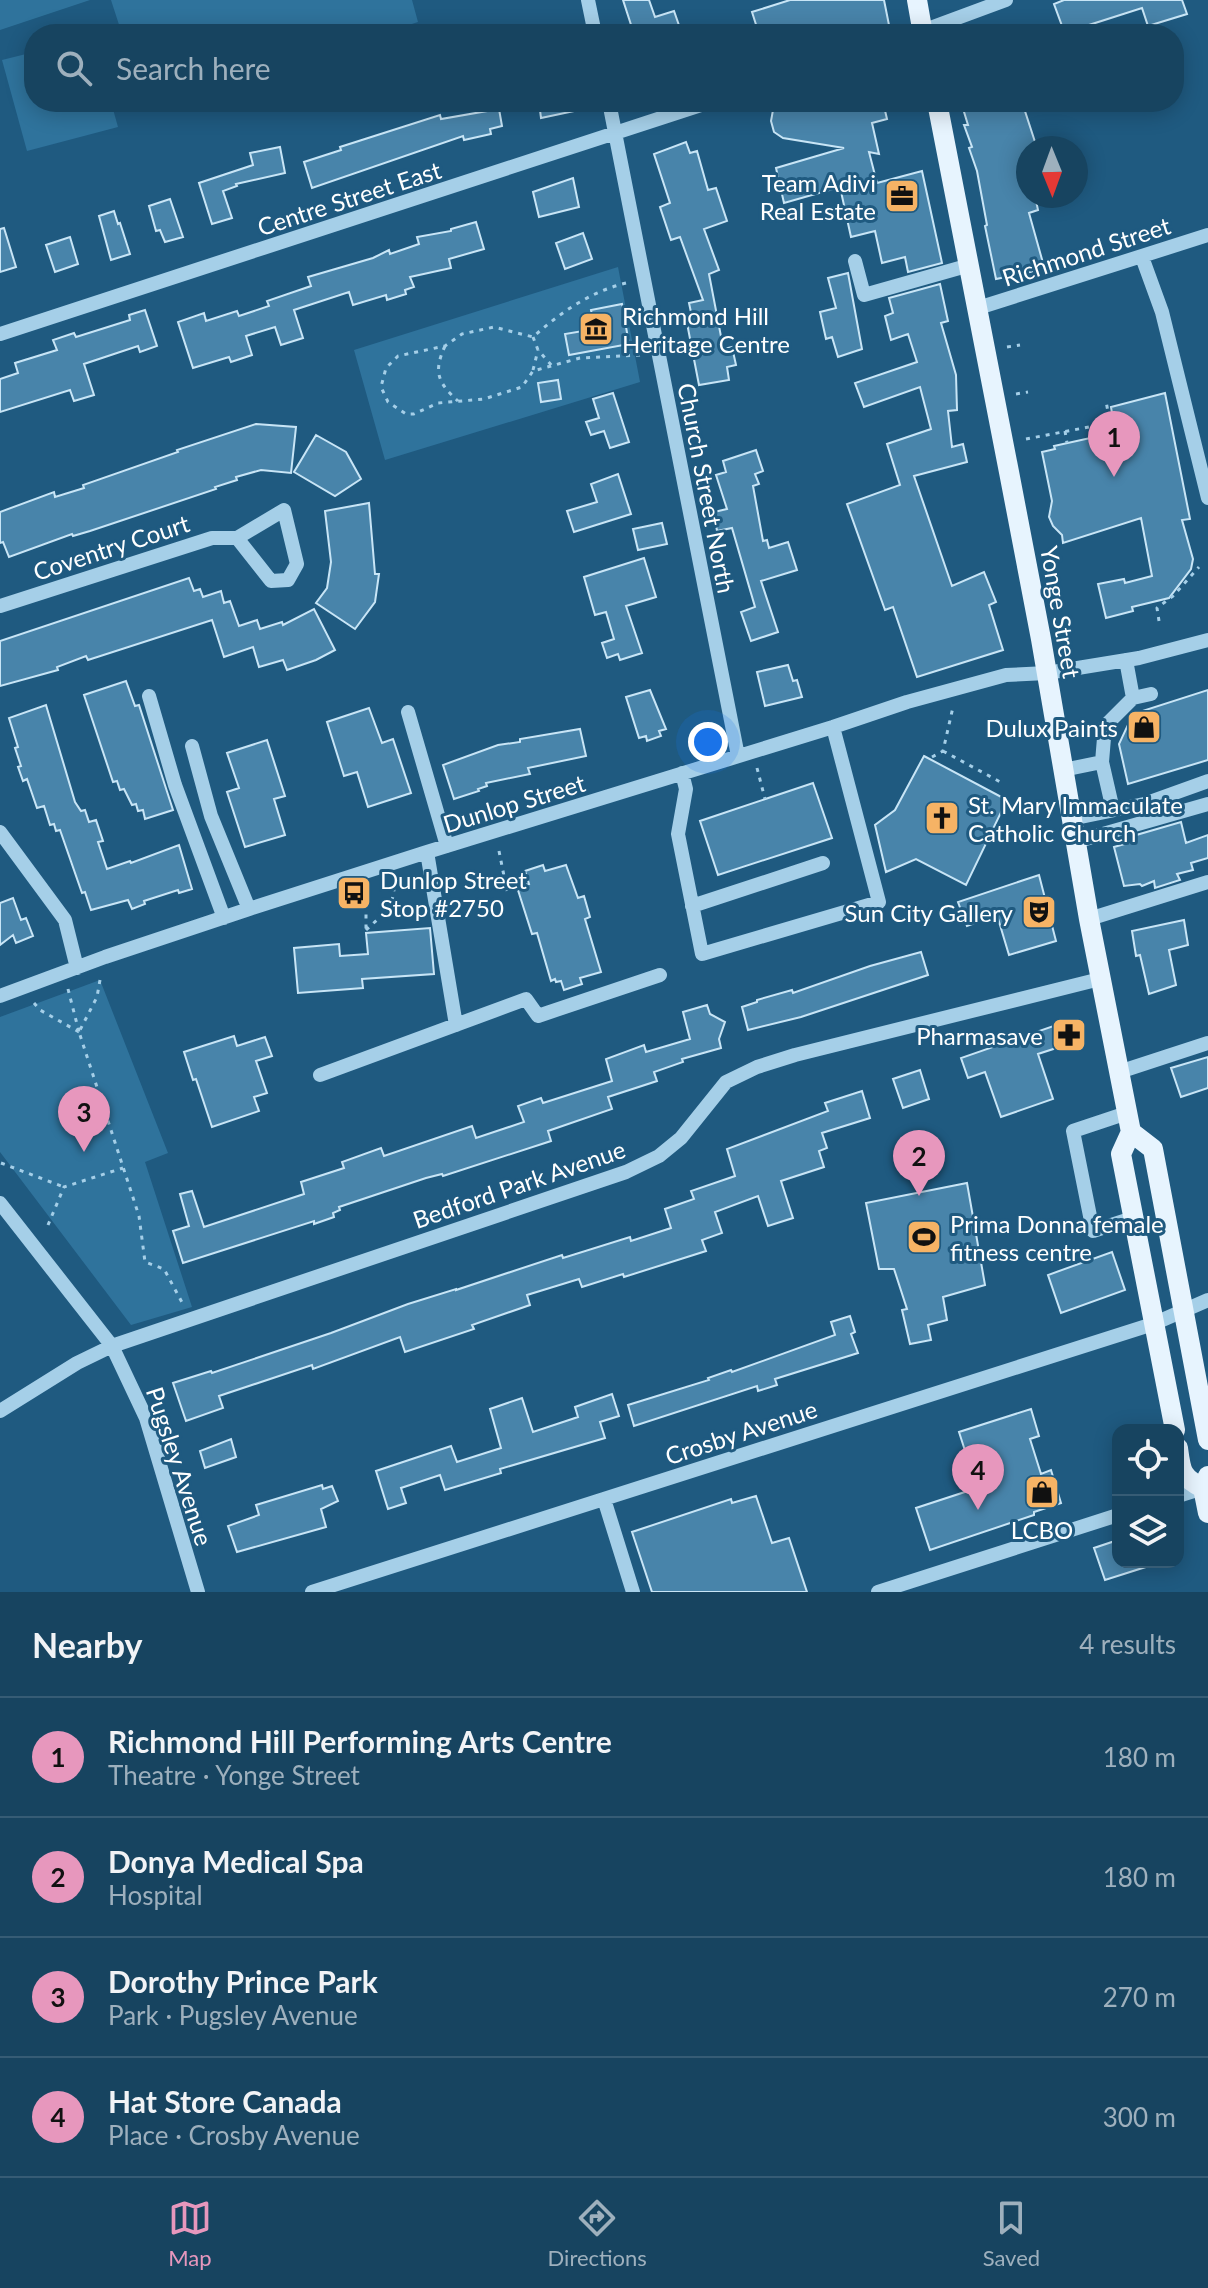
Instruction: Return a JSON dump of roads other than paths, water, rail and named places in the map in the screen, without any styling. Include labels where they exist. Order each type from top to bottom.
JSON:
[{"type":"main road","points":[[917,0],[919,24]]},
{"type":"main road","name":"Yonge Street","points":[[939,112],[1047,673],[1089,919],[1129,1122],[1121,1154],[1174,1424]]},
{"type":"main road","name":"Yonge Street","points":[[1129,1122],[1153,1149],[1183,1312],[1203,1384],[1208,1440]]},
{"type":"main road","points":[[1184,1476],[1190,1481],[1205,1482],[1208,1513]]},
{"type":"street","points":[[588,0],[593,24]]},
{"type":"street","points":[[943,24],[1006,0]]},
{"type":"street","name":"Church Street North","points":[[611,112],[738,756]]},
{"type":"street","name":"Centre Street East","points":[[0,334],[680,112]]},
{"type":"street","name":"Richmond Street","points":[[978,308],[1208,235]]},
{"type":"street","points":[[1142,257],[1162,312],[1208,498]]},
{"type":"street","points":[[855,261],[864,295],[970,265]]},
{"type":"street","name":"Coventry Court","points":[[0,606],[212,538],[237,538],[284,510],[297,564],[288,580],[271,581],[237,538]]},
{"type":"street","name":"Dunlop Street","points":[[0,996],[249,909],[907,702],[1006,675],[1047,673],[1126,660],[1208,640]]},
{"type":"street","points":[[1126,660],[1133,698]]},
{"type":"street","points":[[1113,810],[1102,762],[1105,726],[1133,698],[1151,694]]},
{"type":"street","points":[[149,696],[175,785],[224,918]]},
{"type":"street","points":[[408,712],[447,846]]},
{"type":"street","points":[[682,773],[686,789],[678,834],[702,954],[879,902],[833,727]]},
{"type":"street","points":[[192,746],[211,816],[249,909]]},
{"type":"street","points":[[1063,770],[1102,762]]},
{"type":"street","points":[[1071,819],[1144,804],[1208,781]]},
{"type":"street","points":[[1075,842],[1208,804]]},
{"type":"street","points":[[0,832],[65,920],[77,968]]},
{"type":"street","points":[[427,852],[456,1025]]},
{"type":"street","points":[[692,906],[823,863]]},
{"type":"street","points":[[1089,919],[1208,882]]},
{"type":"street","points":[[320,1075],[526,999],[538,1016],[660,975]]},
{"type":"street","name":"Bedford Park Avenue","points":[[0,1411],[77,1363],[112,1346],[626,1172],[659,1156],[681,1138],[726,1082],[757,1067],[1100,979]]},
{"type":"street","points":[[1119,1072],[1208,1043]]},
{"type":"street","points":[[1129,1122],[1073,1131],[1093,1231],[1133,1218]]},
{"type":"street","name":"Pugsley Avenue","points":[[0,1203],[112,1346],[146,1418],[198,1592]]},
{"type":"street","name":"Crosby Avenue","points":[[312,1592],[1153,1324],[1208,1300]]},
{"type":"street","points":[[1184,1493],[1205,1482]]},
{"type":"street","points":[[604,1499],[633,1592]]},
{"type":"street","points":[[878,1592],[1112,1517]]},
{"type":"place","name":"Team Adivi Real Estate","points":[[902,196]]},
{"type":"place","name":"Richmond Hill Heritage Centre","points":[[596,329]]},
{"type":"place","name":"Richmond Hill Performing Arts Centre","points":[[1114,477]]},
{"type":"place","name":"Dulux Paints","points":[[1144,727]]},
{"type":"place","name":"St. Mary Immaculate Catholic Church","points":[[942,818]]},
{"type":"place","name":"Dunlop Street Stop #2750","points":[[354,893]]},
{"type":"place","name":"Sun City Gallery","points":[[1039,912]]},
{"type":"place","name":"Pharmasave","points":[[1069,1035]]},
{"type":"place","name":"Dorothy Prince Park","points":[[84,1152]]},
{"type":"place","name":"Donya Medical Spa","points":[[919,1196]]},
{"type":"place","name":"Prima Donna female fitness centre","points":[[924,1237]]},
{"type":"place","name":"LCBO","points":[[1042,1492]]},
{"type":"place","name":"Hat Store Canada","points":[[978,1510]]}]
